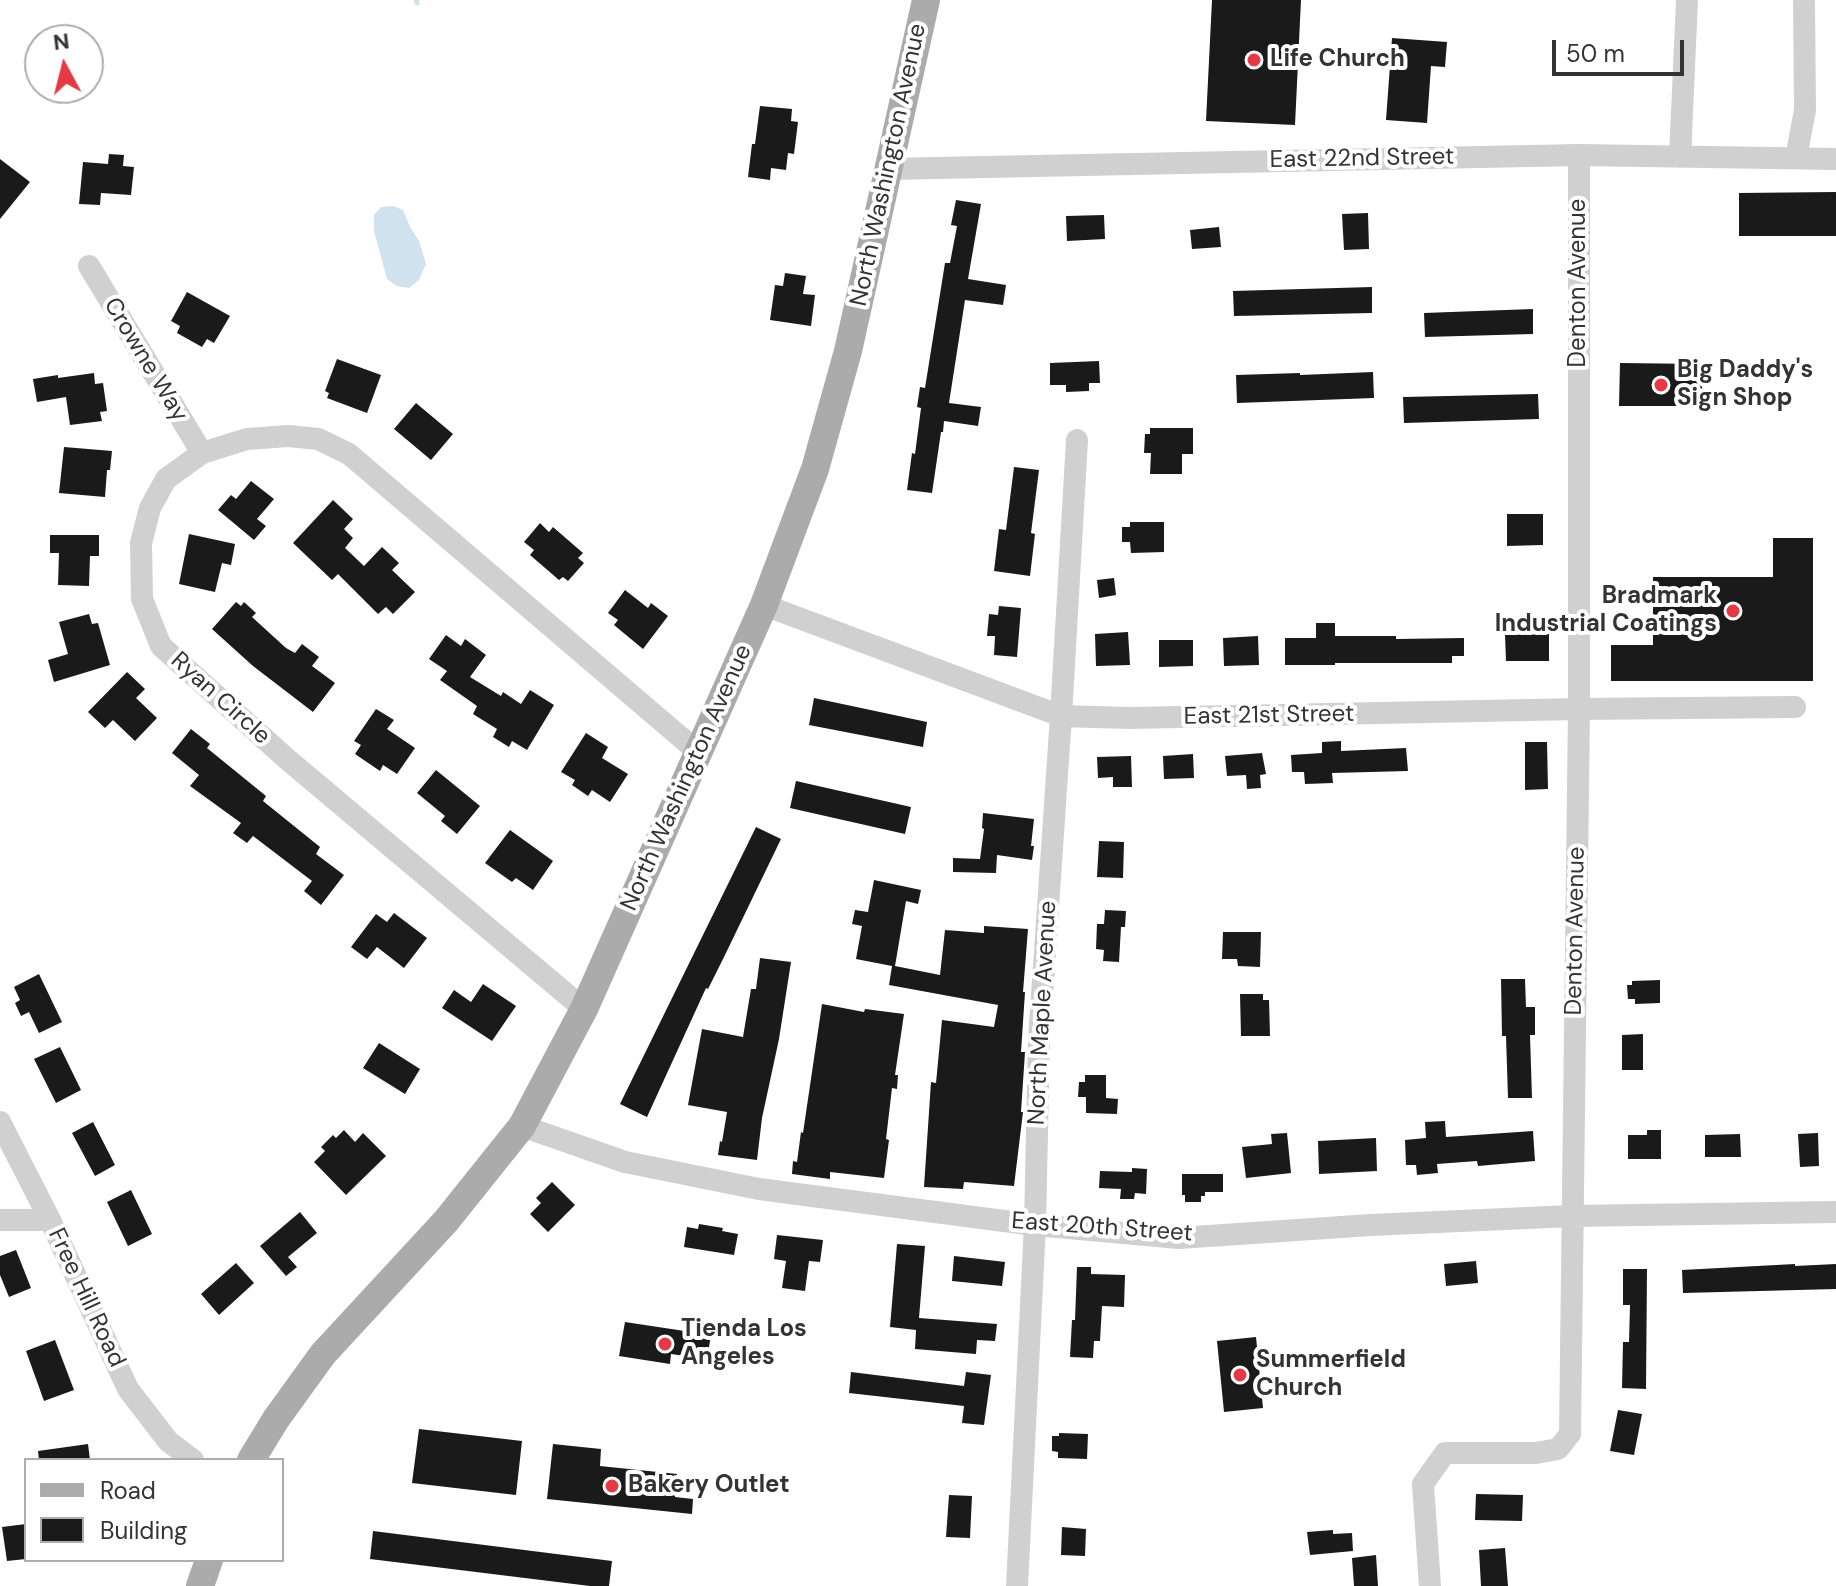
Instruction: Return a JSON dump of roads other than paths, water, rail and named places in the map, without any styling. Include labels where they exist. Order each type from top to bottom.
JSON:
[{"type":"main road","name":"North Washington Avenue","points":[[252,1458],[323,1354],[446,1221],[522,1126],[584,1009],[764,605],[815,469],[848,351],[926,0]]},
{"type":"main road","points":[[200,1586],[208,1562]]},
{"type":"street","points":[[1680,157],[1687,0]]},
{"type":"street","points":[[1796,158],[1805,110],[1804,0]]},
{"type":"street","name":"East 22nd Street","points":[[887,169],[1579,155],[1836,159]]},
{"type":"street","name":"Denton Avenue","points":[[1430,1586],[1423,1484],[1445,1453],[1536,1453],[1558,1449],[1570,1434],[1579,709],[1579,155]]},
{"type":"street","name":"Crowne Way","points":[[89,266],[202,453]]},
{"type":"street","name":"Ryan Circle","points":[[584,1009],[287,759],[161,646],[142,599],[141,543],[150,508],[166,479],[202,453],[247,439],[288,436],[318,439],[349,454],[698,752]]},
{"type":"street","name":"North Maple Avenue","points":[[1017,1586],[1035,1225],[1039,1039],[1077,440]]},
{"type":"street","name":"East 21st Street","points":[[764,605],[1061,716],[1146,718],[1795,707]]},
{"type":"street","name":"Free Hill Road","points":[[0,1122],[50,1220],[128,1389],[168,1441],[190,1458]]},
{"type":"street","name":"East 20th Street","points":[[522,1126],[625,1162],[759,1189],[1035,1225],[1179,1238],[1572,1216],[1836,1212]]},
{"type":"street","points":[[0,1220],[50,1220]]},
{"type":"water","points":[[394,206],[403,210],[419,241],[426,264],[419,280],[409,288],[397,286],[387,279],[374,231],[374,215],[381,207]]},
{"type":"place","name":"Life Church","points":[[1254,60]]},
{"type":"place","name":"Big Daddy's Sign Shop","points":[[1661,385]]},
{"type":"place","name":"Bradmark Industrial Coatings","points":[[1733,611]]},
{"type":"place","name":"Tienda Los Angeles","points":[[665,1344]]},
{"type":"place","name":"Summerfield Church","points":[[1240,1375]]},
{"type":"place","name":"Bakery Outlet","points":[[612,1486]]}]
